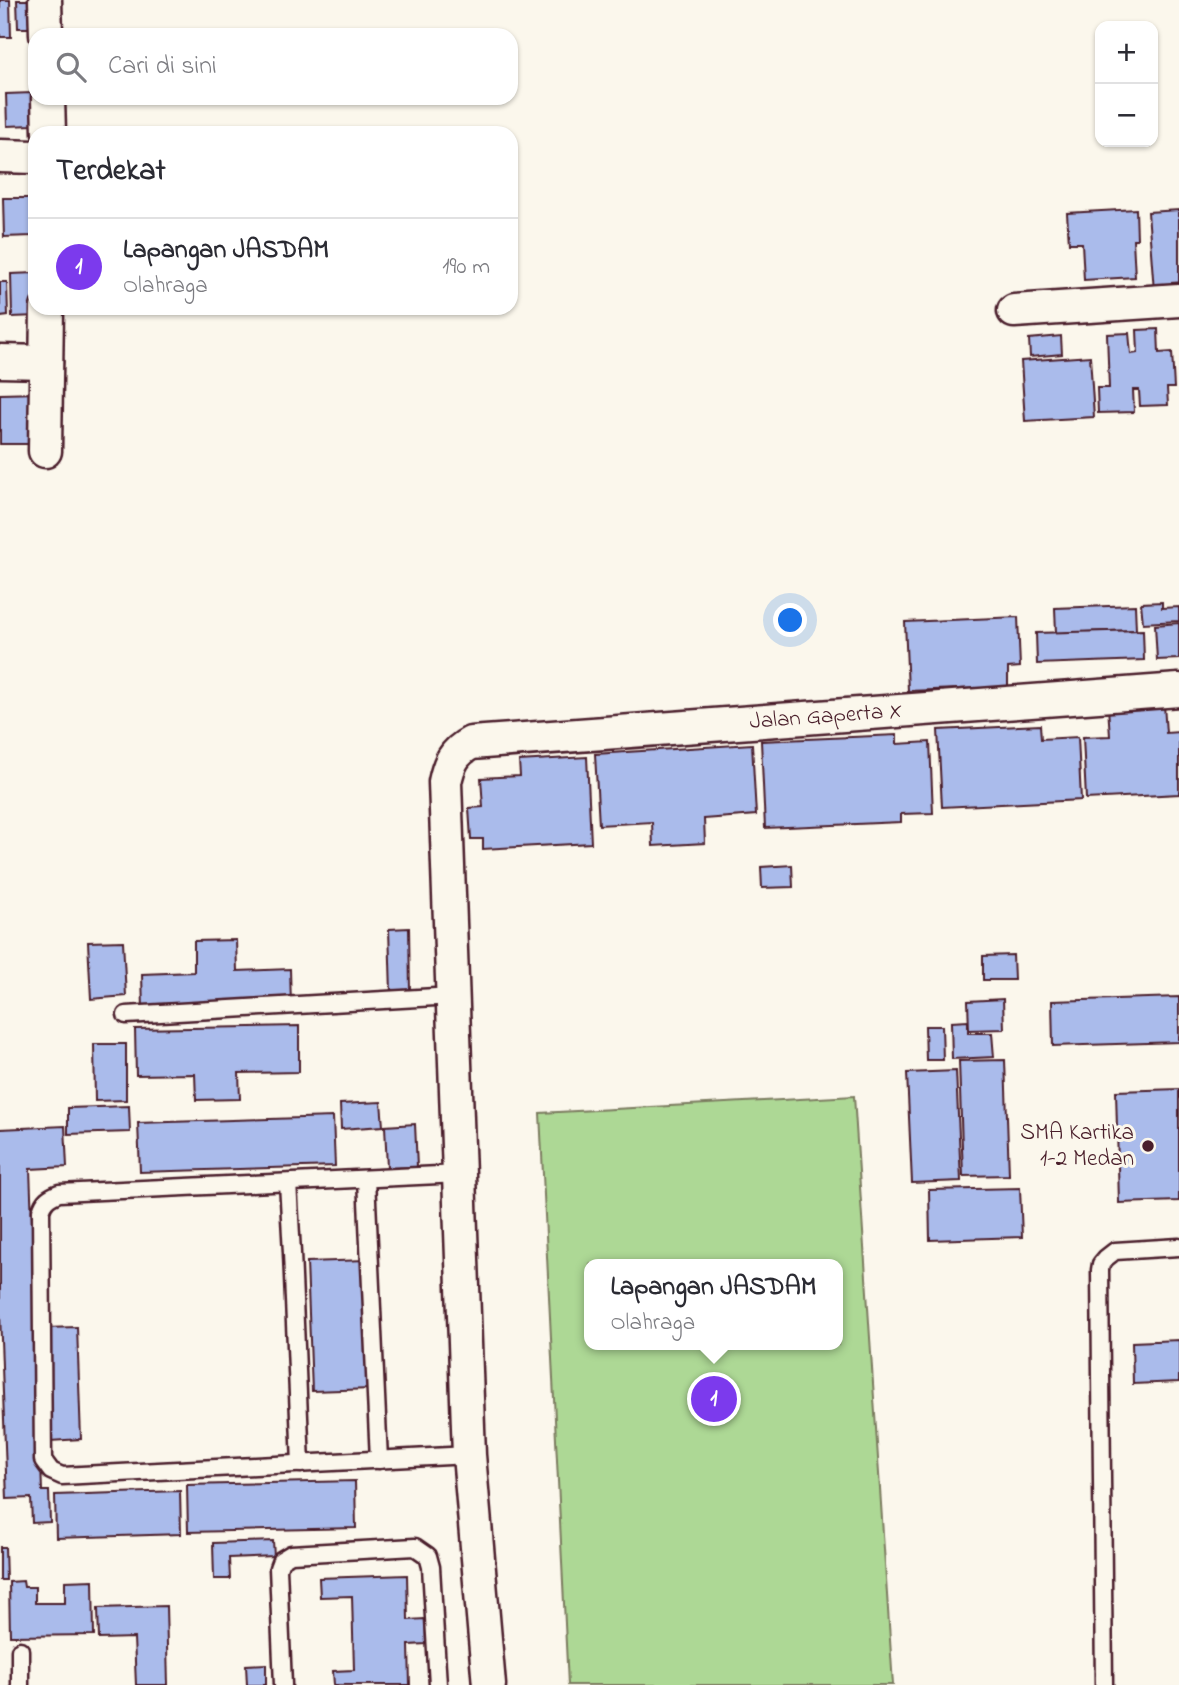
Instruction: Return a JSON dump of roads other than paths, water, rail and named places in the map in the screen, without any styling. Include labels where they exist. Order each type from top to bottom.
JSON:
[{"type":"street","points":[[46,0],[46,28]]},
{"type":"street","points":[[48,105],[49,126]]},
{"type":"street","points":[[0,156],[28,156]]},
{"type":"street","points":[[1014,311],[1179,300]]},
{"type":"street","points":[[45,451],[47,315]]},
{"type":"street","points":[[0,361],[46,362]]},
{"type":"street","name":"Jalan Gaperta X","points":[[453,996],[445,782],[453,758],[460,749],[471,743],[1179,690]]},
{"type":"street","points":[[453,996],[469,1455],[489,1685]]},
{"type":"lane","points":[[126,1016],[453,996]]},
{"type":"lane","points":[[460,1174],[59,1193],[49,1196],[41,1211],[43,1460],[51,1471],[62,1476],[469,1455]]},
{"type":"lane","points":[[366,1180],[379,1460]]},
{"type":"lane","points":[[288,1183],[301,1464]]},
{"type":"lane","points":[[1104,1685],[1101,1264],[1115,1251],[1179,1247]]},
{"type":"lane","points":[[283,1685],[278,1568],[281,1560],[291,1554],[415,1547],[428,1556],[431,1567],[438,1685]]},
{"type":"lane","points":[[20,1650],[20,1685]]},
{"type":"place","name":"SMA Kartika 1-2 Medan","points":[[1148,1146]]},
{"type":"place","name":"Lapangan JASDAM","points":[[714,1399]]}]
